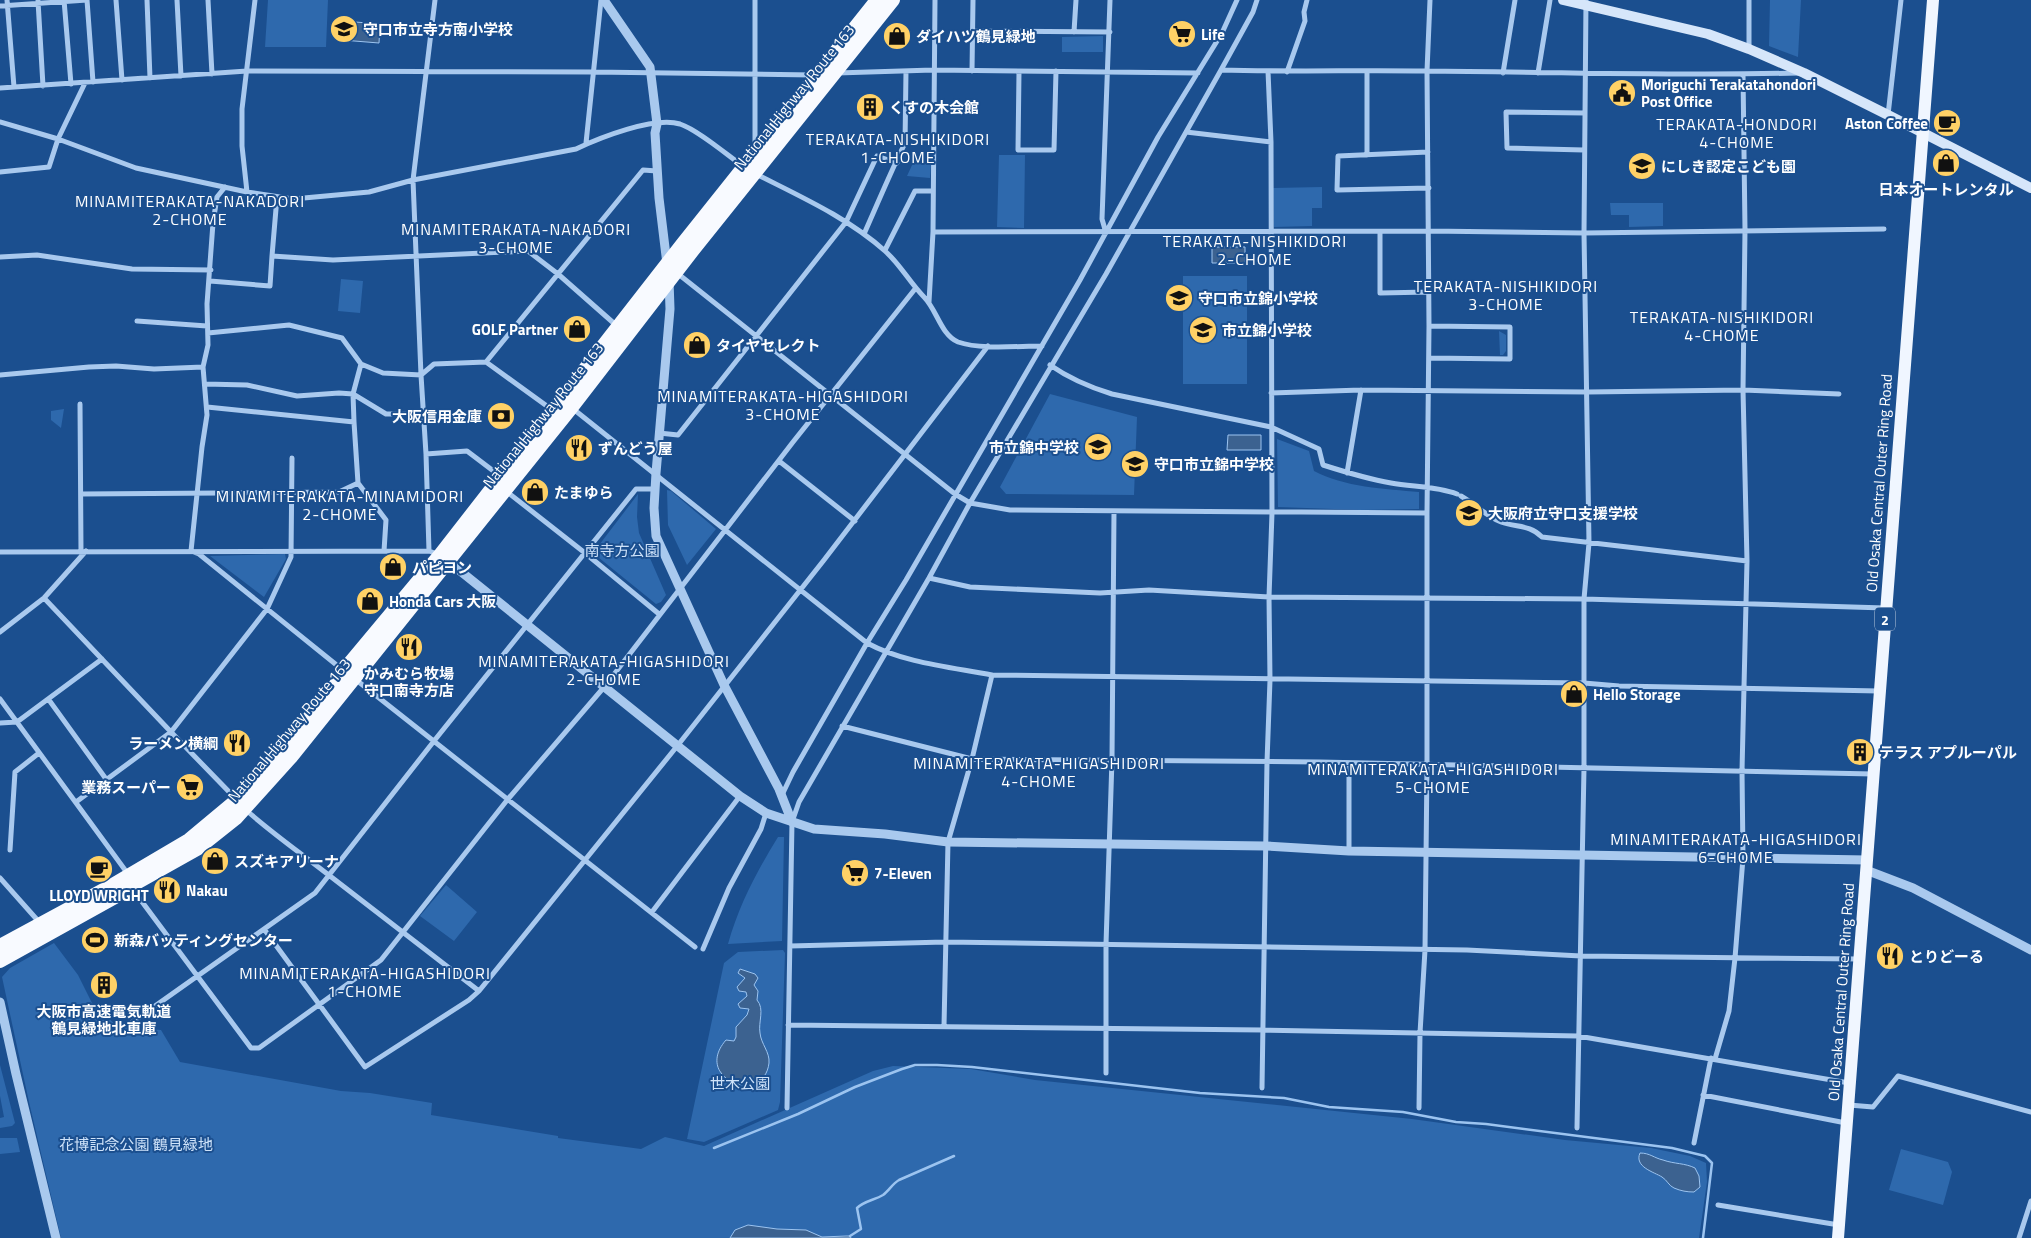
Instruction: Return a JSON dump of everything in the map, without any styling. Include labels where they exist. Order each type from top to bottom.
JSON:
[{"type":"highway","name":"National Highway Route 163","points":[[749,170],[755,153],[877,0]]},
{"type":"highway","name":"National Highway Route 163","points":[[0,946],[40,924],[196,849],[291,757],[439,555],[571,408],[749,170],[834,73],[893,0]]},
{"type":"highway","name":"National Highway Route 163","points":[[502,483],[553,410],[618,327],[671,273]]},
{"type":"highway","name":"National Highway Route 163","points":[[0,961],[126,891],[130,881]]},
{"type":"main road","points":[[1563,0],[1586,3],[1708,34],[1748,48],[1888,114],[1922,134],[2031,188]]},
{"type":"main road","name":"Old Osaka Central Outer Ring Road","points":[[1839,1232],[1861,959],[1885,608],[1933,0]]},
{"type":"street","points":[[0,6],[7,3],[87,0],[93,82]]},
{"type":"street","points":[[116,0],[122,80]]},
{"type":"street","points":[[147,0],[150,78]]},
{"type":"street","points":[[177,0],[181,76]]},
{"type":"street","points":[[208,0],[212,74]]},
{"type":"street","points":[[246,192],[242,146],[242,110],[255,0]]},
{"type":"street","points":[[435,0],[413,180],[423,414],[426,454],[439,555]]},
{"type":"street","points":[[586,143],[603,0]]},
{"type":"street","points":[[603,0],[651,72],[657,124],[655,132],[657,171],[671,273],[670,309],[655,490],[656,536],[724,685],[782,795],[792,822]]},
{"type":"street","points":[[755,0],[755,153]]},
{"type":"street","points":[[929,302],[933,232],[935,0]]},
{"type":"street","points":[[972,71],[973,0]]},
{"type":"street","points":[[1074,32],[1076,0]]},
{"type":"street","points":[[1106,233],[1102,219],[1110,0]]},
{"type":"street","points":[[782,795],[793,772],[867,643],[1042,346],[1158,137],[1222,33],[1237,0]]},
{"type":"street","points":[[787,1108],[792,822],[800,802],[970,503],[1130,232],[1222,70],[1253,12],[1257,0]]},
{"type":"street","points":[[1287,72],[1305,21],[1304,12],[1307,0]]},
{"type":"street","points":[[1419,1108],[1420,1034],[1425,950],[1427,765],[1426,513],[1430,326],[1427,71],[1430,0]]},
{"type":"street","points":[[1503,73],[1515,0]]},
{"type":"street","points":[[1538,73],[1550,0]]},
{"type":"street","points":[[1748,48],[1749,0]]},
{"type":"street","points":[[1888,114],[1901,0]]},
{"type":"street","points":[[64,1],[71,84]]},
{"type":"street","points":[[38,2],[43,86]]},
{"type":"street","points":[[7,3],[14,88]]},
{"type":"street","points":[[1577,1128],[1583,855],[1584,599],[1589,543],[1584,233],[1586,3]]},
{"type":"street","points":[[972,31],[1110,32]]},
{"type":"street","points":[[0,88],[247,72],[651,72],[817,75],[933,70],[1198,73]]},
{"type":"street","points":[[1222,70],[1268,72],[1804,73]]},
{"type":"street","points":[[864,234],[905,144],[906,71]]},
{"type":"street","points":[[1019,72],[1018,150],[1054,150],[1056,71]]},
{"type":"street","points":[[1367,71],[1367,155]]},
{"type":"street","points":[[1262,1088],[1270,680],[1269,597],[1272,513],[1271,142],[1268,72]]},
{"type":"street","points":[[1694,1143],[1713,1059],[1729,1011],[1743,858],[1744,605],[1747,561],[1743,390],[1745,230],[1743,74]]},
{"type":"street","points":[[0,172],[49,167],[58,139],[85,83]]},
{"type":"street","points":[[1584,150],[1507,148],[1506,112],[1585,113]]},
{"type":"street","points":[[0,122],[58,139],[136,168],[246,192],[293,199],[368,192],[413,180],[576,150],[586,143],[641,126],[679,124],[694,132],[749,170],[846,222],[885,250],[915,289],[929,302],[950,336],[958,342],[976,346],[1042,346]]},
{"type":"street","points":[[1186,132],[1271,142]]},
{"type":"street","points":[[1428,152],[1338,156],[1337,190],[1428,188]]},
{"type":"street","points":[[659,433],[678,434],[757,336],[846,222],[877,156],[897,163]]},
{"type":"street","points":[[486,362],[643,170],[657,171]]},
{"type":"street","points":[[191,551],[207,407],[203,367],[208,345],[207,326],[213,231],[217,197],[225,187]]},
{"type":"street","points":[[885,250],[915,191],[933,191]]},
{"type":"street","points":[[210,281],[270,286],[277,197]]},
{"type":"street","points":[[933,232],[1429,231],[1584,233],[1884,230]]},
{"type":"street","points":[[1380,232],[1380,293],[1429,292]]},
{"type":"street","points":[[272,256],[333,260],[528,251],[558,274],[618,327]]},
{"type":"street","points":[[0,257],[37,255],[132,269],[210,270]]},
{"type":"street","points":[[671,273],[757,336],[904,456],[970,503],[1010,510],[1426,513]]},
{"type":"street","points":[[0,699],[76,802],[130,881],[251,1048],[259,1048],[381,960],[508,799],[605,686],[725,529],[915,289]]},
{"type":"street","points":[[138,322],[207,326]]},
{"type":"street","points":[[208,333],[289,324],[342,338],[361,364],[383,373],[421,375],[434,364],[486,362],[553,410],[571,408],[656,473],[867,643],[885,652],[992,674],[1270,680],[1584,683],[1880,691]]},
{"type":"street","points":[[1429,358],[1510,359],[1510,326],[1430,326]]},
{"type":"street","points":[[264,930],[365,1067],[469,1000],[479,991],[678,745],[855,521],[945,399],[988,346]]},
{"type":"street","points":[[361,364],[353,394],[358,483],[386,520],[384,551]]},
{"type":"street","points":[[1050,365],[1086,387],[1271,427],[1319,449],[1323,465],[1391,483],[1444,490],[1459,495],[1488,517],[1503,523],[1534,529],[1542,537],[1747,561]]},
{"type":"street","points":[[0,374],[116,366],[154,369],[203,367]]},
{"type":"street","points":[[205,384],[247,385],[297,396],[353,394],[386,414],[423,414]]},
{"type":"street","points":[[1272,393],[1361,390],[1588,392],[1743,390],[1839,394]]},
{"type":"street","points":[[1347,472],[1361,390]]},
{"type":"street","points":[[0,632],[44,598],[83,551],[80,404]]},
{"type":"street","points":[[207,407],[354,422]]},
{"type":"street","points":[[426,454],[467,452],[659,614]]},
{"type":"street","points":[[76,802],[171,732],[267,609],[291,556],[292,458]]},
{"type":"street","points":[[779,461],[855,521]]},
{"type":"street","points":[[81,494],[340,492],[358,483]]},
{"type":"street","points":[[131,1023],[315,893],[434,740],[636,489],[655,490]]},
{"type":"street","points":[[1106,1073],[1106,944],[1112,759],[1114,511]]},
{"type":"street","points":[[191,551],[199,554],[695,947]]},
{"type":"street","points":[[0,552],[384,551],[439,555],[740,796],[766,813],[814,829],[886,834],[948,842],[1266,846],[1349,851],[1743,858],[1867,865],[2031,950]]},
{"type":"street","points":[[929,578],[970,586],[1113,594],[1148,590],[1269,597],[1584,599],[1885,608]]},
{"type":"street","points":[[44,598],[241,804],[284,843],[329,875],[479,991]]},
{"type":"street","points":[[0,723],[17,722],[102,659]]},
{"type":"street","points":[[944,1026],[948,842],[972,759],[992,674]]},
{"type":"street","points":[[49,700],[106,779]]},
{"type":"street","points":[[842,726],[972,759],[1112,759],[1873,774]]},
{"type":"street","points":[[10,850],[15,772],[40,753]]},
{"type":"street","points":[[1349,763],[1349,851]]},
{"type":"street","points":[[652,912],[740,796]]},
{"type":"street","points":[[703,949],[729,888],[761,829],[766,813]]},
{"type":"street","points":[[0,878],[40,924]]},
{"type":"street","points":[[790,946],[945,942],[1466,950],[1581,956],[1861,959]]},
{"type":"street","points":[[0,1002],[56,1238]]},
{"type":"street","points":[[788,1025],[1263,1030],[1578,1036],[1850,1083]]},
{"type":"street","points":[[1848,1105],[1873,1107],[1898,1076],[2031,1112]]},
{"type":"street","points":[[1704,1096],[1847,1123]]},
{"type":"street","points":[[2018,1238],[2031,1202]]},
{"type":"street","points":[[1718,1205],[1839,1232]]},
{"type":"green space","points":[[268,0],[328,0],[326,47],[265,47]]},
{"type":"green space","points":[[1770,0],[1801,0],[1798,57],[1769,46]]},
{"type":"green space","points":[[1103,36],[1103,52],[1062,52],[1062,37]]},
{"type":"green space","points":[[999,155],[1025,155],[1024,228],[997,227]]},
{"type":"green space","points":[[913,163],[931,164],[930,178],[907,176]]},
{"type":"green space","points":[[1322,187],[1322,208],[1312,208],[1312,226],[1274,227],[1273,188]]},
{"type":"green space","points":[[1610,203],[1663,203],[1663,226],[1629,227],[1629,215],[1611,215]]},
{"type":"green space","points":[[1183,276],[1247,276],[1247,384],[1183,384]]},
{"type":"green space","points":[[341,279],[363,281],[360,313],[338,311]]},
{"type":"green space","points":[[1499,331],[1506,335],[1506,351],[1503,355],[1500,355]]},
{"type":"green space","points":[[1050,394],[1137,417],[1134,495],[1006,494],[1000,487]]},
{"type":"green space","points":[[64,409],[61,428],[51,420],[51,411]]},
{"type":"green space","points":[[1277,439],[1309,451],[1314,471],[1338,481],[1393,490],[1419,492],[1419,509],[1362,510],[1278,507]]},
{"type":"green space","points":[[667,490],[671,491],[716,529],[687,565],[668,525]]},
{"type":"green space","name":"南寺方公園","points":[[638,494],[637,517],[639,533],[666,595],[661,602],[656,604],[593,553]]},
{"type":"green space","points":[[285,554],[286,559],[264,597],[210,556]]},
{"type":"green space","points":[[778,837],[784,837],[782,941],[728,944],[749,889]]},
{"type":"green space","points":[[446,885],[477,912],[454,941],[420,916]]},
{"type":"green space","name":"花博記念公園 鶴見緑地","points":[[54,943],[78,975],[92,1003],[118,1027],[161,1030],[180,1062],[341,1091],[370,1093],[432,1103],[431,1115],[558,1136],[558,1138],[641,1149],[665,1137],[704,1146],[873,1071],[893,1066],[971,1069],[1035,1080],[1412,1119],[1565,1140],[1651,1148],[1690,1156],[1706,1163],[1707,1182],[1699,1238],[61,1238],[2,977],[10,968]]},
{"type":"green space","name":"世木公園","points":[[783,950],[785,953],[780,1102],[778,1110],[704,1142],[687,1139],[724,963],[738,952]]},
{"type":"green space","points":[[0,1065],[15,1123],[12,1126],[0,1128],[0,1118],[4,1117],[0,1096]]},
{"type":"green space","points":[[0,1138],[17,1138],[20,1152],[0,1154]]},
{"type":"green space","points":[[1901,1149],[1948,1162],[1952,1172],[1943,1205],[1889,1190]]},
{"type":"shaded area","points":[[343,21],[380,24],[379,43],[342,40]]},
{"type":"shaded area","points":[[1212,247],[1245,247],[1245,263],[1212,263]]},
{"type":"shaded area","points":[[1228,435],[1261,435],[1261,450],[1227,450]]},
{"type":"shaded area","points":[[740,969],[755,974],[758,978],[754,985],[758,991],[757,1000],[761,1007],[760,1033],[769,1059],[764,1076],[755,1083],[744,1085],[733,1082],[723,1076],[718,1066],[718,1054],[726,1040],[734,1041],[736,1027],[747,1015],[749,1009],[740,1008],[738,1004],[747,996],[746,992],[739,991],[737,987],[745,978],[738,973]]},
{"type":"shaded area","points":[[1640,1153],[1695,1168],[1699,1176],[1700,1187],[1694,1192],[1686,1192],[1672,1187],[1664,1178],[1642,1165],[1639,1158]]},
{"type":"shaded area","points":[[748,1225],[806,1230],[822,1237],[850,1236],[851,1238],[730,1238],[735,1230]]},
{"type":"waterway","points":[[714,1148],[798,1114],[855,1087],[902,1069],[915,1065],[972,1067],[1200,1093],[1284,1098],[1329,1107],[1403,1112],[1456,1122],[1486,1124],[1672,1148],[1705,1156],[1712,1163],[1703,1238]]},
{"type":"waterway","points":[[850,1236],[861,1229],[857,1208],[883,1195],[899,1180],[954,1156]]},
{"type":"place","name":"守口市立寺方南小学校","points":[[344,29]]},
{"type":"place","name":"Life","points":[[1182,34]]},
{"type":"place","name":"ダイハツ鶴見緑地","points":[[897,36]]},
{"type":"place","name":"Moriguchi Terakatahondori Post Office","points":[[1622,93]]},
{"type":"place","name":"くすの木会館","points":[[870,107]]},
{"type":"place","name":"Aston Coffee","points":[[1947,123]]},
{"type":"place","name":"日本オートレンタル","points":[[1946,163]]},
{"type":"place","name":"にしき認定こども園","points":[[1642,166]]},
{"type":"place","name":"守口市立錦小学校","points":[[1179,298]]},
{"type":"place","name":"GOLF Partner","points":[[577,329]]},
{"type":"place","name":"市立錦小学校","points":[[1203,330]]},
{"type":"place","name":"タイヤセレクト","points":[[697,345]]},
{"type":"place","name":"大阪信用金庫","points":[[501,416]]},
{"type":"place","name":"市立錦中学校","points":[[1098,447]]},
{"type":"place","name":"ずんどう屋","points":[[579,448]]},
{"type":"place","name":"守口市立錦中学校","points":[[1135,464]]},
{"type":"place","name":"たまゆら","points":[[535,492]]},
{"type":"place","name":"大阪府立守口支援学校","points":[[1469,513]]},
{"type":"place","name":"パピヨン","points":[[393,567]]},
{"type":"place","name":"Honda Cars 大阪","points":[[370,601]]},
{"type":"place","name":"かみむら牧場 守口南寺方店","points":[[409,647]]},
{"type":"place","name":"Hello Storage","points":[[1574,694]]},
{"type":"place","name":"ラーメン横綱","points":[[237,743]]},
{"type":"place","name":"テラス アプルーパル","points":[[1860,752]]},
{"type":"place","name":"業務スーパー","points":[[190,787]]},
{"type":"place","name":"スズキアリーナ","points":[[215,861]]},
{"type":"place","name":"LLOYD WRIGHT","points":[[99,869]]},
{"type":"place","name":"7-Eleven","points":[[855,873]]},
{"type":"place","name":"Nakau","points":[[167,890]]},
{"type":"place","name":"新森バッティングセンター","points":[[95,940]]},
{"type":"place","name":"とりどーる","points":[[1890,956]]},
{"type":"place","name":"大阪市高速電気軌道 鶴見緑地北車庫","points":[[104,985]]},
{"type":"district","name":"TERAKATA-HONDORI 4-CHOME","points":[[1737,133]]},
{"type":"district","name":"TERAKATA-NISHIKIDORI 1-CHOME","points":[[898,148]]},
{"type":"district","name":"MINAMITERAKATA-NAKADORI 2-CHOME","points":[[190,210]]},
{"type":"district","name":"MINAMITERAKATA-NAKADORI 3-CHOME","points":[[516,238]]},
{"type":"district","name":"TERAKATA-NISHIKIDORI 2-CHOME","points":[[1255,250]]},
{"type":"district","name":"TERAKATA-NISHIKIDORI 3-CHOME","points":[[1506,295]]},
{"type":"district","name":"TERAKATA-NISHIKIDORI 4-CHOME","points":[[1722,326]]},
{"type":"district","name":"MINAMITERAKATA-HIGASHIDORI 3-CHOME","points":[[783,405]]},
{"type":"district","name":"MINAMITERAKATA-MINAMIDORI 2-CHOME","points":[[340,505]]},
{"type":"district","name":"MINAMITERAKATA-HIGASHIDORI 2-CHOME","points":[[604,670]]},
{"type":"district","name":"MINAMITERAKATA-HIGASHIDORI 4-CHOME","points":[[1039,772]]},
{"type":"district","name":"MINAMITERAKATA-HIGASHIDORI 5-CHOME","points":[[1433,778]]},
{"type":"district","name":"MINAMITERAKATA-HIGASHIDORI 6-CHOME","points":[[1736,848]]},
{"type":"district","name":"MINAMITERAKATA-HIGASHIDORI 1-CHOME","points":[[365,982]]}]
